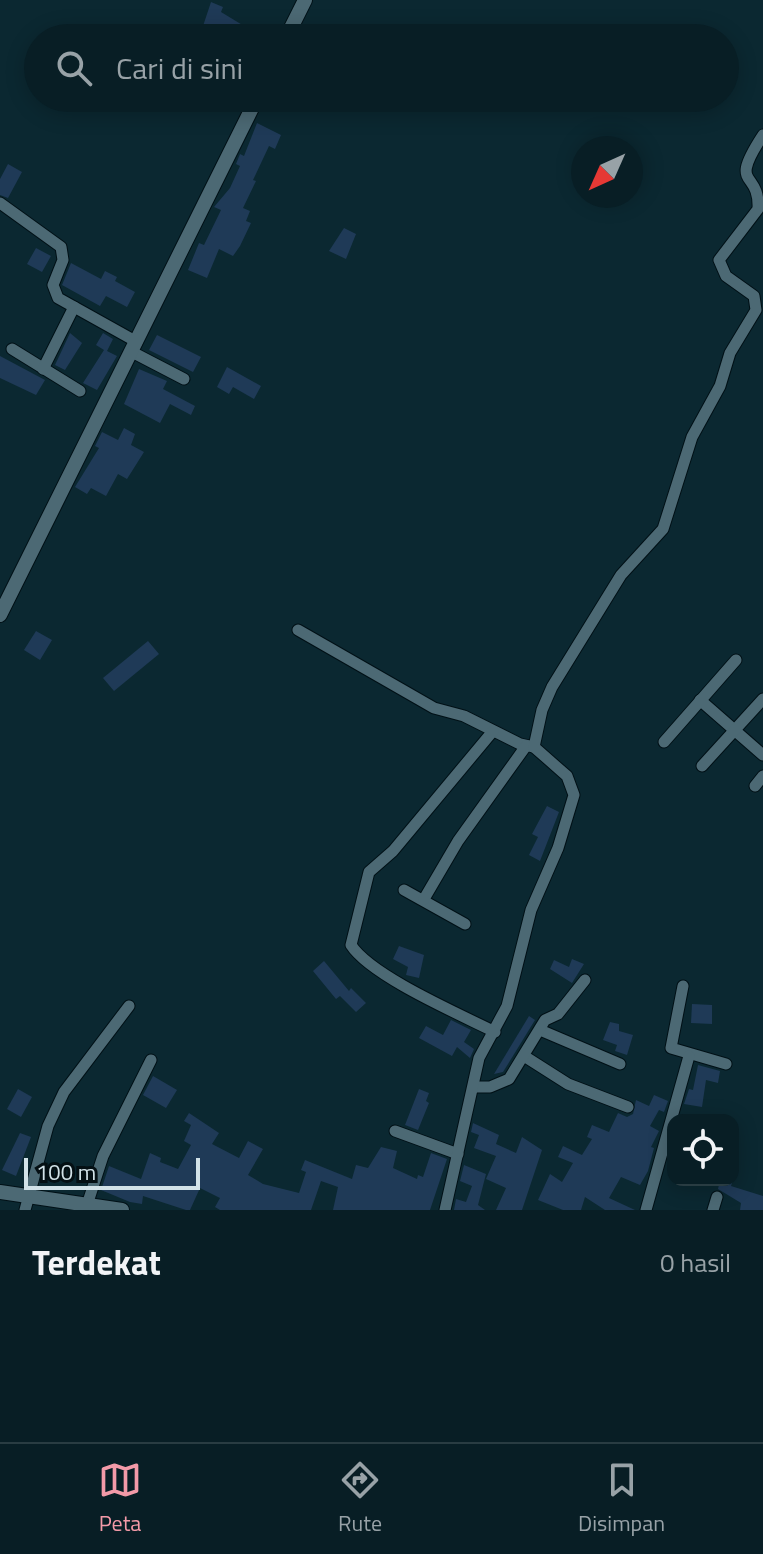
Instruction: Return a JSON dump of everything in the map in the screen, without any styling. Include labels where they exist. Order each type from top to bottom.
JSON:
[{"type":"street","points":[[293,24],[305,0]]},
{"type":"street","points":[[0,615],[250,112]]},
{"type":"street","points":[[424,899],[458,841],[530,747],[552,687],[621,575],[663,529],[692,437],[720,386],[730,353],[756,310],[754,296],[726,276],[719,260],[758,209],[759,201],[744,176],[744,168],[763,135]]},
{"type":"street","points":[[0,203],[61,247],[63,260],[53,291],[184,379]]},
{"type":"street","points":[[43,369],[74,307]]},
{"type":"street","points":[[12,349],[80,391]]},
{"type":"street","points":[[298,630],[434,708],[464,716],[530,747],[567,776],[574,795],[558,848],[531,910],[507,1006],[479,1058],[445,1210]]},
{"type":"street","points":[[664,742],[736,660]]},
{"type":"street","points":[[702,766],[763,699]]},
{"type":"street","points":[[700,700],[763,755]]},
{"type":"street","points":[[493,731],[393,851],[369,872],[351,945],[402,983],[495,1032]]},
{"type":"street","points":[[755,786],[763,776]]},
{"type":"street","points":[[404,890],[465,924]]},
{"type":"street","points":[[474,1087],[505,1082],[540,1030],[585,980]]},
{"type":"street","points":[[683,986],[671,1048],[689,1056],[726,1064]]},
{"type":"street","points":[[27,1203],[48,1126],[64,1092],[129,1006]]},
{"type":"street","points":[[540,1030],[620,1064]]},
{"type":"street","points":[[524,1056],[568,1084],[628,1107]]},
{"type":"street","points":[[646,1210],[689,1056]]},
{"type":"street","points":[[87,1205],[103,1156],[151,1060]]},
{"type":"street","points":[[395,1131],[458,1154]]},
{"type":"street","points":[[0,1192],[27,1203],[87,1205],[122,1210]]},
{"type":"street","points":[[713,1210],[717,1197]]},
{"type":"building","points":[[211,2],[223,7],[221,12],[241,24],[204,24]]},
{"type":"building","points":[[257,123],[281,135],[275,149],[269,146],[253,180],[256,181],[243,208],[250,211],[246,221],[251,223],[240,246],[233,256],[219,249],[207,278],[188,270],[199,243],[204,245],[221,210],[214,207],[230,188],[240,166],[236,164],[240,154],[244,156]]},
{"type":"building","points":[[8,164],[22,172],[8,198],[0,195],[0,179]]},
{"type":"building","points":[[344,228],[356,234],[346,259],[329,251]]},
{"type":"building","points":[[36,248],[51,256],[42,272],[27,264]]},
{"type":"building","points":[[71,263],[101,279],[105,271],[117,277],[115,281],[135,292],[127,307],[106,296],[100,306],[62,285]]},
{"type":"building","points":[[70,333],[82,343],[65,370],[55,365]]},
{"type":"building","points":[[103,333],[113,339],[107,351],[117,356],[97,390],[83,383],[104,350],[96,345]]},
{"type":"building","points":[[157,335],[201,357],[193,372],[149,350]]},
{"type":"building","points":[[0,356],[45,380],[36,395],[0,378]]},
{"type":"building","points":[[227,367],[261,386],[254,399],[233,387],[229,394],[217,387]]},
{"type":"building","points":[[139,369],[167,381],[163,389],[195,406],[191,415],[170,404],[160,423],[124,404]]},
{"type":"building","points":[[124,428],[135,434],[131,445],[144,452],[127,479],[118,474],[106,496],[91,488],[87,494],[75,487],[99,448],[95,446],[102,432],[118,440]]},
{"type":"building","points":[[36,631],[52,640],[40,660],[24,650]]},
{"type":"building","points":[[148,641],[159,654],[114,691],[103,678]]},
{"type":"building","points":[[547,806],[559,812],[540,861],[529,855],[538,837],[532,834]]},
{"type":"building","points":[[399,946],[424,955],[419,978],[406,975],[408,967],[393,959]]},
{"type":"building","points":[[572,959],[584,964],[572,983],[550,969],[554,960],[569,967]]},
{"type":"building","points":[[324,961],[349,991],[351,988],[366,1003],[356,1012],[340,996],[336,999],[313,971]]},
{"type":"building","points":[[692,1004],[712,1005],[712,1024],[691,1023]]},
{"type":"building","points":[[529,1016],[535,1020],[503,1072],[494,1074]]},
{"type":"building","points":[[451,1020],[471,1030],[464,1042],[474,1049],[470,1058],[457,1047],[452,1056],[419,1038],[426,1026],[443,1035]]},
{"type":"building","points":[[610,1022],[619,1024],[619,1031],[633,1035],[627,1055],[615,1051],[617,1045],[603,1040]]},
{"type":"building","points":[[698,1065],[720,1071],[718,1083],[706,1080],[702,1107],[684,1104],[689,1089],[693,1090]]},
{"type":"building","points":[[153,1076],[177,1090],[166,1108],[143,1095]]},
{"type":"building","points":[[18,1089],[32,1097],[21,1117],[7,1109]]},
{"type":"building","points":[[419,1089],[429,1093],[426,1101],[429,1103],[418,1130],[405,1125]]},
{"type":"building","points":[[654,1095],[668,1101],[664,1112],[659,1110],[650,1126],[659,1131],[651,1147],[654,1148],[648,1171],[640,1185],[621,1177],[609,1198],[635,1210],[605,1210],[585,1197],[581,1210],[563,1210],[538,1200],[550,1174],[562,1182],[573,1163],[558,1157],[563,1146],[582,1155],[592,1139],[587,1137],[592,1125],[609,1132],[618,1113],[627,1117],[633,1114],[636,1100],[649,1106]]},
{"type":"building","points":[[189,1113],[219,1133],[212,1144],[239,1158],[248,1141],[263,1149],[248,1175],[263,1184],[299,1193],[306,1172],[301,1170],[305,1160],[352,1179],[356,1165],[368,1168],[381,1147],[397,1151],[393,1168],[417,1179],[418,1175],[423,1177],[431,1153],[447,1159],[430,1210],[333,1210],[338,1187],[321,1181],[311,1210],[220,1210],[215,1207],[220,1198],[200,1188],[190,1210],[186,1210],[143,1196],[142,1204],[130,1202],[101,1190],[109,1166],[141,1179],[150,1153],[161,1158],[160,1162],[178,1169],[191,1145],[184,1141],[191,1125],[184,1121]]},
{"type":"building","points":[[473,1123],[499,1135],[496,1144],[516,1153],[522,1137],[542,1150],[522,1210],[496,1210],[506,1188],[486,1179],[496,1156],[474,1148],[479,1135],[471,1132]]},
{"type":"building","points":[[20,1133],[31,1137],[16,1176],[2,1170]]},
{"type":"building","points":[[464,1165],[486,1174],[478,1205],[485,1210],[454,1210],[456,1199],[466,1202],[472,1186],[460,1181]]},
{"type":"building","points":[[719,1186],[731,1186],[763,1196],[763,1210],[740,1210],[741,1203],[718,1189]]}]
